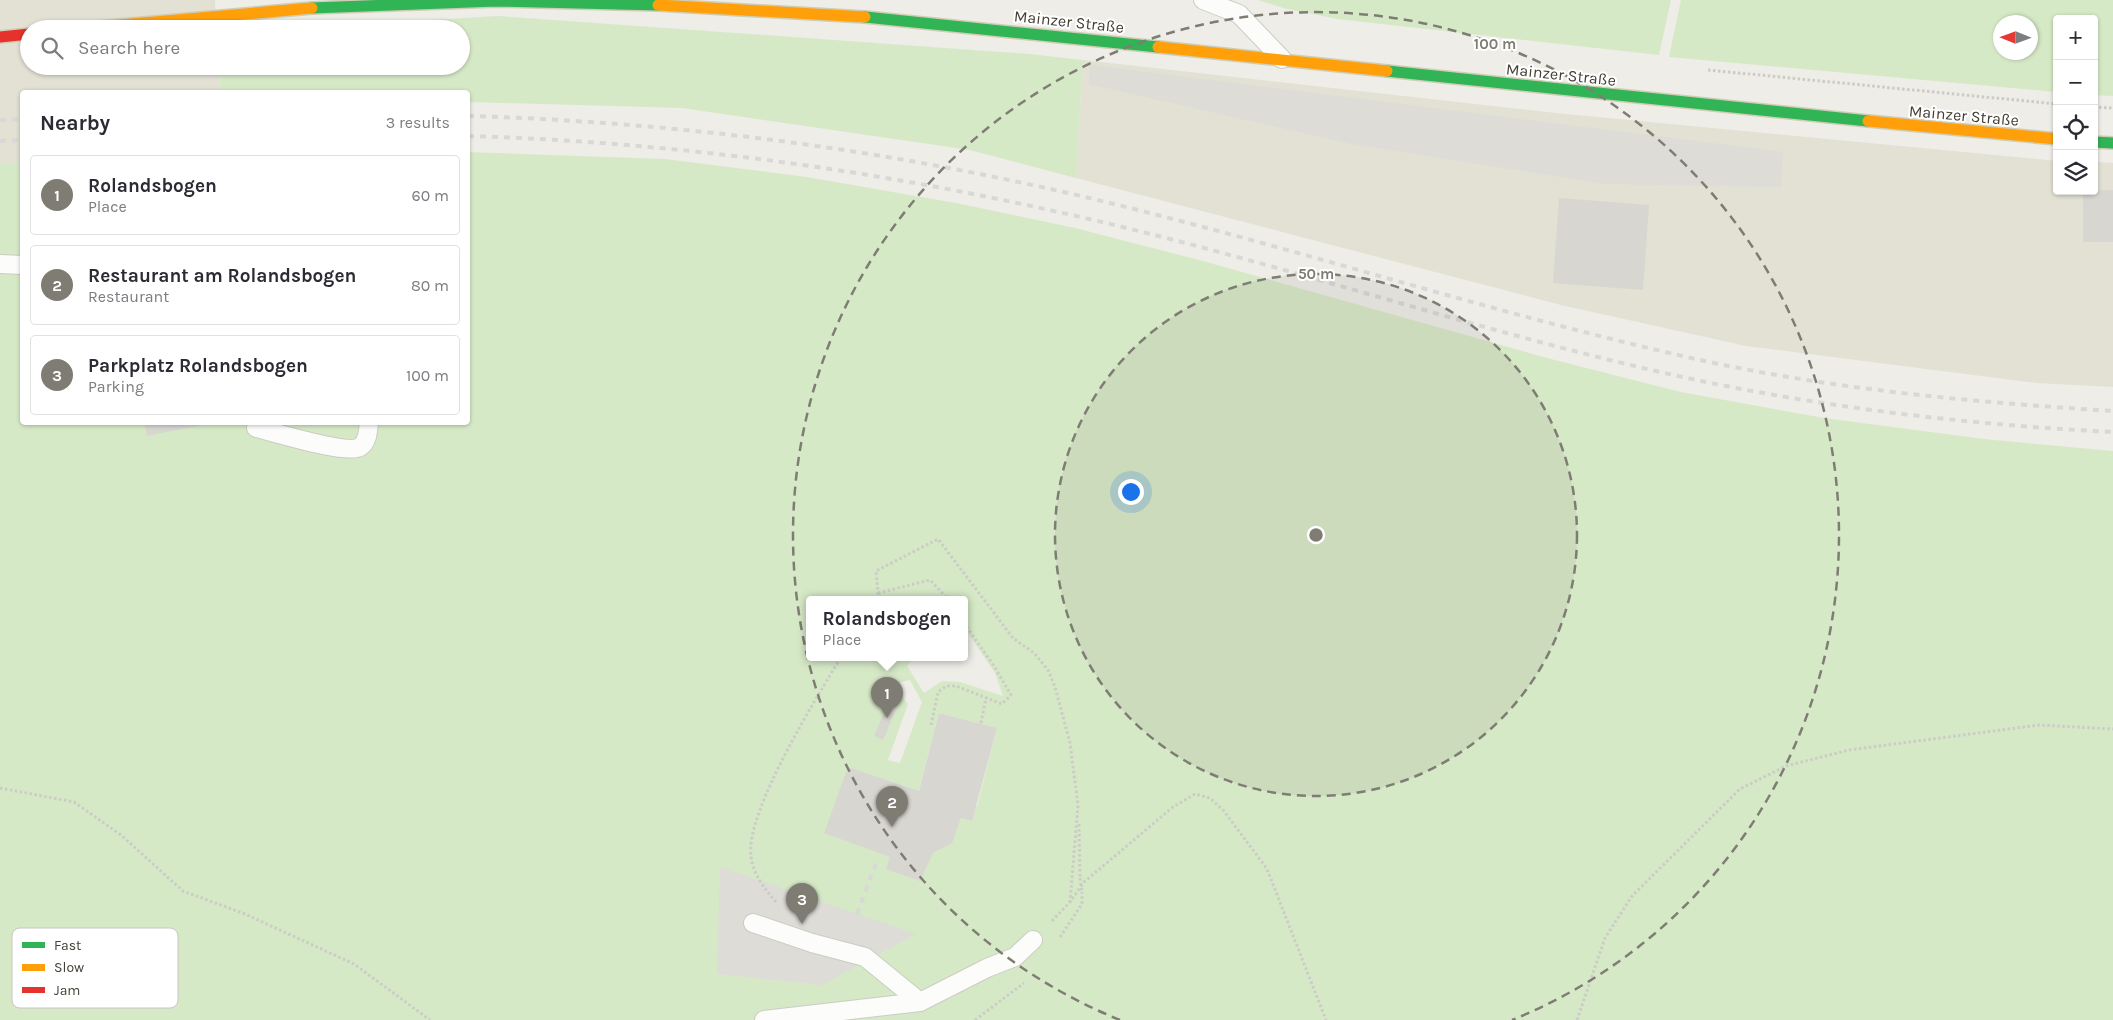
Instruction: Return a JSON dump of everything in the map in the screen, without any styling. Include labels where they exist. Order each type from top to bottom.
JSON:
[{"type":"main road","name":"Mainzer Straße","points":[[171,20],[298,8],[496,1],[687,5],[890,19],[1920,127],[2053,139]]},
{"type":"main road","points":[[0,37],[20,35]]},
{"type":"main road","points":[[2098,142],[2113,142]]},
{"type":"lane","points":[[1203,0],[1239,14],[1282,59]]},
{"type":"lane","points":[[0,264],[20,265]]},
{"type":"lane","points":[[256,428],[336,448],[355,449],[362,446],[366,440],[368,425]]},
{"type":"lane","points":[[753,923],[812,943],[865,957],[920,1002]]},
{"type":"lane","points":[[764,1020],[920,1002],[987,968],[1015,957],[1033,940]]},
{"type":"path","points":[[2098,107],[2113,108]]},
{"type":"path","points":[[876,596],[878,593],[876,571],[938,539],[1014,638],[1034,653],[1048,670],[1070,743],[1078,805],[1082,904]]},
{"type":"path","points":[[878,593],[930,580],[945,596]]},
{"type":"path","points":[[931,726],[938,692],[946,686],[956,686],[1002,704],[1011,695],[994,666],[968,629]]},
{"type":"path","points":[[780,906],[763,887],[755,872],[750,855],[756,816],[814,702],[839,661]]},
{"type":"path","points":[[981,723],[986,698]]},
{"type":"path","points":[[1577,1020],[1605,938],[1632,896],[1740,789],[1786,766],[1849,750],[2039,725],[2113,728]]},
{"type":"path","points":[[0,788],[74,802],[121,834],[183,891],[245,914],[354,964],[430,1020]]},
{"type":"path","points":[[1078,805],[1070,902],[1084,882],[1173,807],[1194,794],[1210,798],[1224,811],[1266,868],[1326,1020]]},
{"type":"shaded area","points":[[0,0],[215,0],[216,20],[20,20],[20,75],[219,75],[220,90],[20,90],[20,162],[0,164]]},
{"type":"shaded area","points":[[1083,60],[1556,113],[2053,161],[2053,195],[2098,195],[2098,162],[2113,163],[2113,387],[2036,383],[1746,346],[1561,305],[1076,178]]},
{"type":"shaded area","points":[[1090,65],[1783,152],[1781,187],[1605,184],[1351,144],[1089,84]]},
{"type":"shaded area","points":[[720,867],[916,934],[822,985],[717,974]]},
{"type":"green space","points":[[1258,0],[1671,0],[1659,55],[1337,19],[1283,8]]},
{"type":"green space","points":[[1681,0],[2113,0],[2113,96],[2098,95],[2098,15],[2053,15],[2053,92],[1669,57]]},
{"type":"green space","points":[[498,16],[1030,54],[1083,60],[1076,178],[970,150],[682,108],[470,102],[470,90],[220,90],[219,75],[470,75],[470,20],[429,20]]},
{"type":"green space","points":[[470,152],[665,159],[807,177],[961,204],[1075,228],[1203,261],[1547,358],[1681,392],[1824,418],[1984,439],[2113,451],[2113,1020],[0,1020],[0,164],[20,162],[20,425],[470,425]],"holes":[[[910,680],[922,702],[900,763],[888,760],[908,704],[895,688],[898,683]],[[939,713],[997,728],[977,806],[919,791]]]},
{"type":"building","points":[[2098,190],[2113,190],[2113,242],[2083,242],[2083,195],[2098,195]]},
{"type":"building","points":[[1559,198],[1649,205],[1643,290],[1553,283]]},
{"type":"building","points":[[145,425],[202,425],[147,436]]},
{"type":"building","points":[[891,696],[900,700],[883,740],[874,736]]},
{"type":"building","points":[[939,713],[997,728],[972,821],[961,818],[952,843],[933,853],[920,881],[886,869],[890,857],[824,833],[848,767],[919,791]]},
{"type":"railway","points":[[470,116],[623,124],[701,132],[856,152],[932,165],[1009,180],[1161,216],[1461,299],[1687,357],[1793,378],[1899,393],[2113,411]]},
{"type":"railway","points":[[0,120],[20,119]]},
{"type":"railway","points":[[470,136],[545,139],[698,152],[850,172],[925,185],[1076,216],[1153,235],[1534,340],[1687,378],[1740,389],[1899,414],[2006,425],[2113,432]]},
{"type":"railway","points":[[0,141],[20,140]]},
{"type":"railway","points":[[857,914],[878,858]]},
{"type":"traffic: fast","points":[[312,8],[496,1],[658,5]]},
{"type":"traffic: fast","points":[[865,17],[1158,47]]},
{"type":"traffic: fast","points":[[1387,71],[1868,121]]},
{"type":"traffic: fast","points":[[2098,142],[2113,143]]},
{"type":"traffic: slow","points":[[658,5],[865,17]]},
{"type":"traffic: slow","points":[[177,20],[312,8]]},
{"type":"traffic: slow","points":[[1158,47],[1387,71]]},
{"type":"traffic: slow","points":[[1868,121],[2053,139]]},
{"type":"traffic: jam","points":[[0,37],[20,35]]},
{"type":"place","name":"Rolandsbogen","points":[[887,718]]},
{"type":"place","name":"Restaurant am Rolandsbogen","points":[[892,827]]},
{"type":"place","name":"Parkplatz Rolandsbogen","points":[[802,924]]}]
